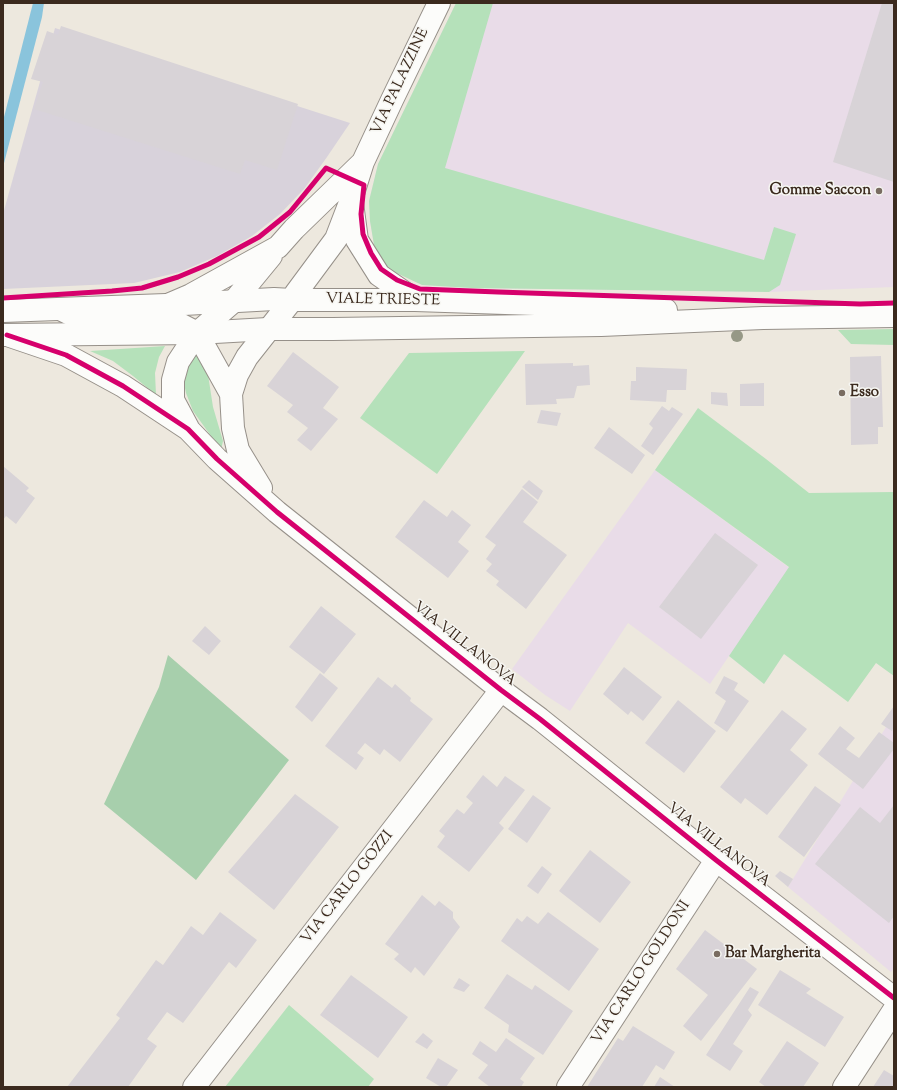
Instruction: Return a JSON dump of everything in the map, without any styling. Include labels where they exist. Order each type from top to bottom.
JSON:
[{"type":"street","name":"VIA PALAZZINE","points":[[268,329],[292,300],[336,240],[363,162],[439,3]]},
{"type":"street","name":"VIA PALAZZINE","points":[[166,305],[203,289],[278,247],[294,229],[363,162]]},
{"type":"street","name":"VIA PALAZZINE","points":[[351,200],[357,240],[379,275],[415,300]]},
{"type":"street","points":[[60,309],[78,318],[95,320],[172,320],[197,333],[234,301],[278,247]]},
{"type":"street","name":"VIALE TRIESTE","points":[[3,311],[166,305],[274,299],[415,300],[626,307],[763,318]]},
{"type":"street","name":"VIALE TRIESTE","points":[[5,335],[197,333],[268,329],[601,325],[763,318],[894,316]]},
{"type":"street","name":"VIA VILLANOVA","points":[[268,329],[247,357],[237,375],[231,394],[233,428],[238,450],[277,512]]},
{"type":"street","name":"VIA VILLANOVA","points":[[188,429],[173,400],[173,380],[178,362],[197,333],[231,394]]},
{"type":"street","name":"VIA VILLANOVA","points":[[5,335],[66,355],[123,386],[188,429],[217,459],[277,512],[716,860],[894,998]]},
{"type":"street","name":"VIA CARLO GOZZI","points":[[194,1087],[501,690]]},
{"type":"street","name":"VIA CARLO GOLDONI","points":[[568,1087],[716,860]]},
{"type":"street","points":[[844,1087],[894,1010]]},
{"type":"shaded area","points":[[456,3],[894,3],[894,287],[769,292],[472,288],[422,285],[374,245],[370,221],[369,201],[378,164]]},
{"type":"shaded area","points":[[55,28],[350,123],[304,189],[280,214],[252,236],[217,256],[180,272],[134,283],[3,289],[3,214]]},
{"type":"shaded area","points":[[655,470],[824,593],[764,684],[729,656],[710,684],[628,623],[570,711],[545,695],[512,669]]},
{"type":"shaded area","points":[[894,714],[894,968],[891,972],[788,887]]},
{"type":"green space","points":[[456,3],[493,3],[445,168],[764,260],[774,227],[796,234],[780,285],[769,292],[472,288],[422,285],[388,269],[374,245],[370,221],[369,201],[378,164]]},
{"type":"green space","points":[[894,329],[894,345],[851,344],[838,330]]},
{"type":"green space","points":[[165,346],[159,357],[155,373],[156,395],[113,361],[90,351]]},
{"type":"green space","points":[[525,351],[437,474],[360,418],[409,353]]},
{"type":"green space","points":[[201,353],[207,368],[213,407],[223,441],[221,450],[193,411],[186,393],[183,379],[192,358]]},
{"type":"green space","points":[[698,408],[809,493],[894,492],[894,676],[876,663],[848,702],[784,654],[764,684],[729,656],[789,567],[655,470]]},
{"type":"green space","points":[[168,655],[289,760],[196,880],[104,804],[159,687]]},
{"type":"green space","points":[[289,1005],[374,1079],[368,1087],[225,1087]]},
{"type":"water","points":[[33,3],[44,3],[42,17],[3,167],[3,121]]},
{"type":"building","points":[[882,3],[894,3],[894,182],[833,162]]},
{"type":"building","points":[[61,26],[298,104],[277,170],[245,160],[240,174],[34,109],[43,82],[31,79],[47,31],[58,35]]},
{"type":"building","points":[[293,352],[339,387],[323,408],[338,419],[311,451],[297,440],[308,428],[287,412],[293,405],[267,386]]},
{"type":"building","points":[[881,356],[883,427],[878,427],[878,444],[851,445],[850,357]]},
{"type":"building","points":[[573,363],[573,366],[589,365],[590,385],[577,386],[574,398],[556,399],[557,404],[526,405],[525,364]]},
{"type":"building","points":[[636,367],[687,369],[686,390],[667,390],[666,402],[630,400],[631,381],[636,381]]},
{"type":"building","points":[[764,383],[764,406],[740,406],[740,384]]},
{"type":"building","points":[[711,392],[727,393],[728,406],[711,404]]},
{"type":"building","points":[[662,406],[669,411],[672,407],[683,414],[653,455],[641,446],[653,428],[649,424]]},
{"type":"building","points":[[541,410],[561,413],[557,426],[537,423]]},
{"type":"building","points":[[609,427],[645,455],[632,474],[594,448]]},
{"type":"building","points":[[3,466],[29,488],[26,491],[35,498],[16,524],[6,516],[3,520]]},
{"type":"building","points":[[529,480],[543,491],[538,500],[522,487]]},
{"type":"building","points":[[522,489],[538,502],[523,522],[567,555],[526,609],[496,585],[499,581],[486,571],[492,564],[486,559],[496,545],[485,537]]},
{"type":"building","points":[[424,500],[447,517],[452,510],[471,525],[458,542],[469,551],[448,578],[395,537]]},
{"type":"building","points":[[715,533],[758,565],[701,639],[659,607]]},
{"type":"building","points":[[321,606],[356,634],[324,674],[289,647]]},
{"type":"building","points":[[205,626],[221,641],[209,655],[192,641]]},
{"type":"building","points":[[624,667],[662,697],[643,721],[631,711],[628,715],[603,694]]},
{"type":"building","points":[[320,673],[338,688],[312,722],[295,707]]},
{"type":"building","points":[[724,676],[738,683],[734,690],[749,701],[727,732],[714,723],[726,701],[715,693]]},
{"type":"building","points":[[378,677],[392,688],[395,684],[411,698],[410,701],[433,719],[400,762],[384,749],[380,755],[365,743],[357,753],[364,758],[356,770],[325,746]]},
{"type":"building","points":[[678,700],[716,731],[684,773],[645,743]]},
{"type":"building","points":[[894,706],[894,727],[892,731],[881,724]]},
{"type":"building","points":[[782,710],[807,729],[790,750],[808,765],[767,815],[745,798],[741,804],[720,787]]},
{"type":"building","points":[[840,726],[855,738],[846,749],[859,758],[879,732],[894,743],[894,749],[863,789],[818,754]]},
{"type":"building","points":[[483,775],[497,787],[505,776],[525,790],[499,823],[504,828],[469,872],[437,847],[445,836],[439,831],[457,809],[464,814],[473,803],[466,797]]},
{"type":"building","points":[[815,786],[841,805],[804,857],[778,837]]},
{"type":"building","points":[[295,794],[339,827],[274,910],[228,872]]},
{"type":"building","points":[[533,795],[551,808],[527,843],[508,829]]},
{"type":"building","points":[[894,805],[894,916],[889,923],[815,864],[860,807],[880,823]]},
{"type":"building","points":[[590,850],[631,882],[600,923],[559,891]]},
{"type":"building","points":[[542,866],[552,874],[538,894],[527,886]]},
{"type":"building","points":[[780,871],[793,879],[788,887],[775,876]]},
{"type":"building","points":[[422,895],[435,906],[439,901],[453,912],[453,918],[460,927],[424,976],[415,967],[411,973],[394,959],[399,954],[385,944]]},
{"type":"building","points":[[220,912],[257,940],[236,968],[229,962],[183,1023],[167,1012],[147,1039],[157,1046],[128,1087],[67,1087],[120,1018],[116,1015],[156,960],[163,965],[191,926],[203,935]]},
{"type":"building","points":[[548,912],[599,949],[569,991],[501,941],[517,918],[522,922],[527,916],[538,924]]},
{"type":"building","points":[[705,930],[757,969],[701,1041],[683,1026],[708,995],[676,969]]},
{"type":"building","points":[[780,970],[811,989],[806,993],[844,1017],[825,1047],[758,1005]]},
{"type":"building","points":[[507,974],[532,990],[535,985],[573,1011],[543,1055],[508,1032],[509,1025],[484,1008]]},
{"type":"building","points":[[351,975],[408,1017],[378,1058],[320,1015]]},
{"type":"building","points":[[459,978],[470,985],[464,992],[453,988]]},
{"type":"building","points":[[750,987],[759,992],[748,1010],[752,1015],[733,1044],[743,1051],[730,1071],[706,1055]]},
{"type":"building","points":[[633,1026],[675,1052],[664,1070],[656,1065],[642,1087],[587,1087],[618,1038],[623,1041]]},
{"type":"building","points":[[423,1033],[433,1041],[427,1049],[415,1042]]},
{"type":"building","points":[[506,1038],[535,1058],[520,1079],[524,1082],[521,1087],[490,1087],[478,1078],[488,1065],[472,1054],[480,1041],[496,1052]]},
{"type":"building","points":[[787,1041],[819,1063],[803,1087],[766,1087],[759,1082]]},
{"type":"building","points":[[438,1058],[458,1070],[446,1087],[441,1087],[426,1078]]},
{"type":"building","points":[[884,1070],[894,1076],[894,1087],[873,1087]]},
{"type":"building","points":[[660,1077],[675,1087],[654,1087]]},
{"type":"cycle path","points":[[3,298],[142,288],[178,277],[209,264],[259,237],[290,212],[326,168],[364,185],[361,214],[363,234],[371,253],[381,269],[397,280],[420,289],[860,304],[894,303]]},
{"type":"cycle path","points":[[7,335],[66,355],[123,386],[188,429],[217,459],[277,512],[716,860],[894,998]]},
{"type":"place","name":"Gomme Saccon","points":[[879,191]]},
{"type":"place","name":"Esso","points":[[842,393]]},
{"type":"place","name":"Bar Margherita","points":[[717,954]]}]
